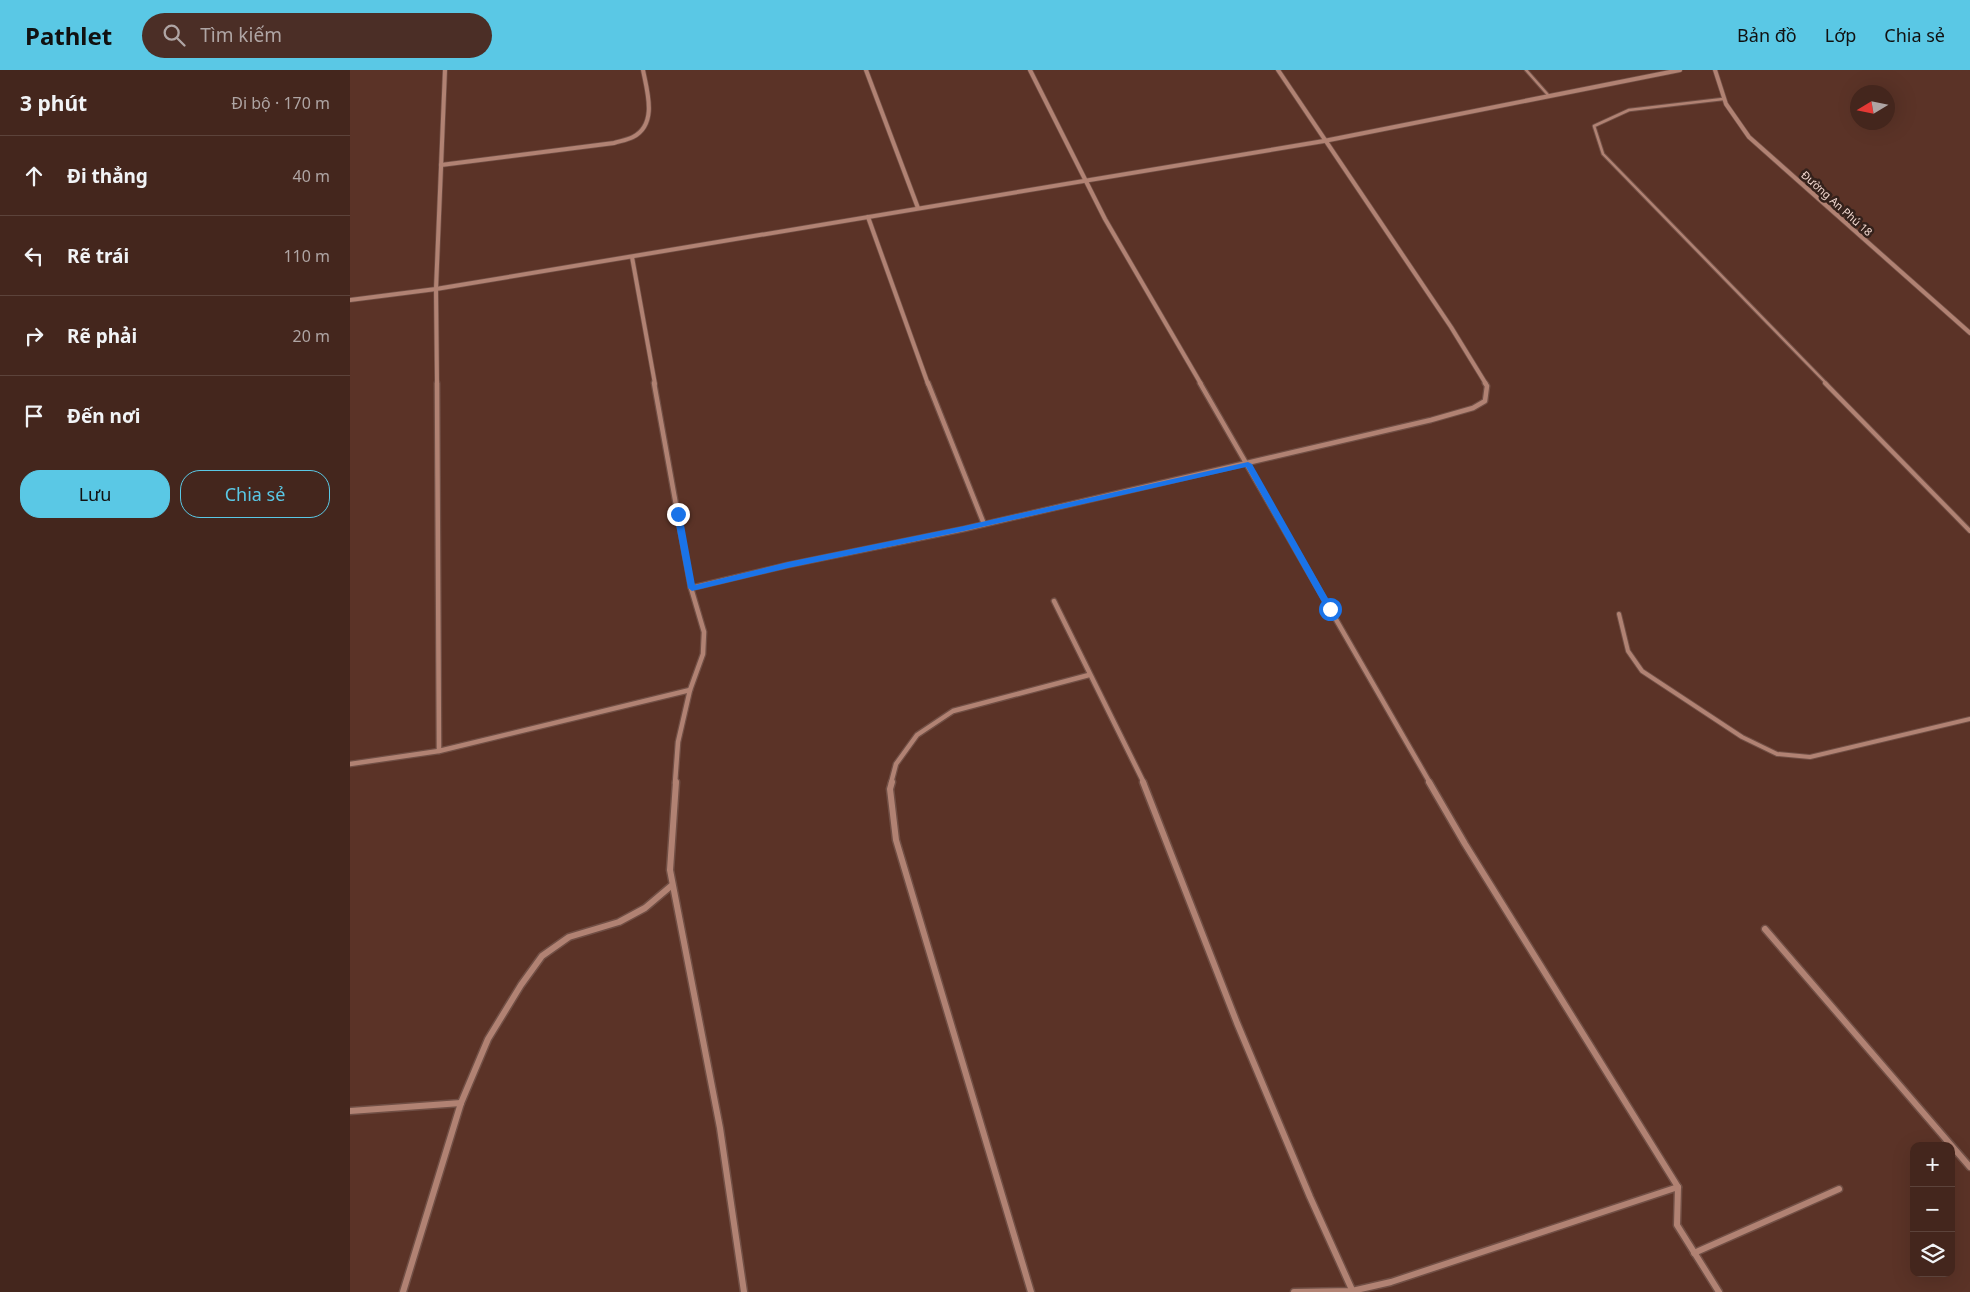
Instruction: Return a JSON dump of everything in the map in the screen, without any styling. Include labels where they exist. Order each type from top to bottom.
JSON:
[{"type":"street","points":[[439,751],[436,289],[445,70]]},
{"type":"street","points":[[441,165],[614,143],[636,135],[647,125],[650,116],[643,70]]},
{"type":"street","points":[[866,70],[918,208]]},
{"type":"street","points":[[1030,70],[1105,220],[1248,464],[1294,548],[1465,844],[1678,1187],[1677,1225],[1719,1292]]},
{"type":"street","points":[[692,588],[788,565],[984,524],[1248,464],[1431,420],[1473,408],[1485,401],[1487,386],[1451,327],[1278,70]]},
{"type":"street","points":[[350,300],[436,289],[1324,141],[1680,70]]},
{"type":"street","name":"Đường An Phú 18","points":[[1715,70],[1723,99],[1749,137],[1970,333]]},
{"type":"street","points":[[868,217],[930,388],[984,524]]},
{"type":"street","points":[[632,257],[692,588],[704,632],[703,654],[690,690],[678,742],[670,870],[671,886],[706,1052],[724,1155],[744,1292]]},
{"type":"street","points":[[1054,601],[1146,788],[1237,1023],[1310,1197],[1352,1291]]},
{"type":"street","points":[[1031,1292],[896,840],[890,789],[896,764],[917,735],[953,712],[1089,674]]},
{"type":"street","points":[[350,764],[439,751],[690,690]]},
{"type":"street","points":[[403,1292],[460,1103],[488,1039],[521,984],[542,956],[569,937],[619,922],[645,908],[671,886]]},
{"type":"street","points":[[1765,929],[1970,1167]]},
{"type":"street","points":[[350,1112],[460,1103]]},
{"type":"street","points":[[1294,1292],[1352,1291],[1391,1282],[1678,1187]]},
{"type":"street","points":[[1694,1253],[1838,1189]]},
{"type":"lane","points":[[1526,70],[1549,96]]},
{"type":"lane","points":[[1723,99],[1629,110],[1594,126],[1603,154],[1970,532]]},
{"type":"lane","points":[[1619,614],[1628,651],[1642,671],[1742,737],[1777,754],[1810,757],[1970,719]]},
{"type":"route","points":[[678,514],[692,588],[788,565],[964,529],[1248,464],[1330,609]]}]
